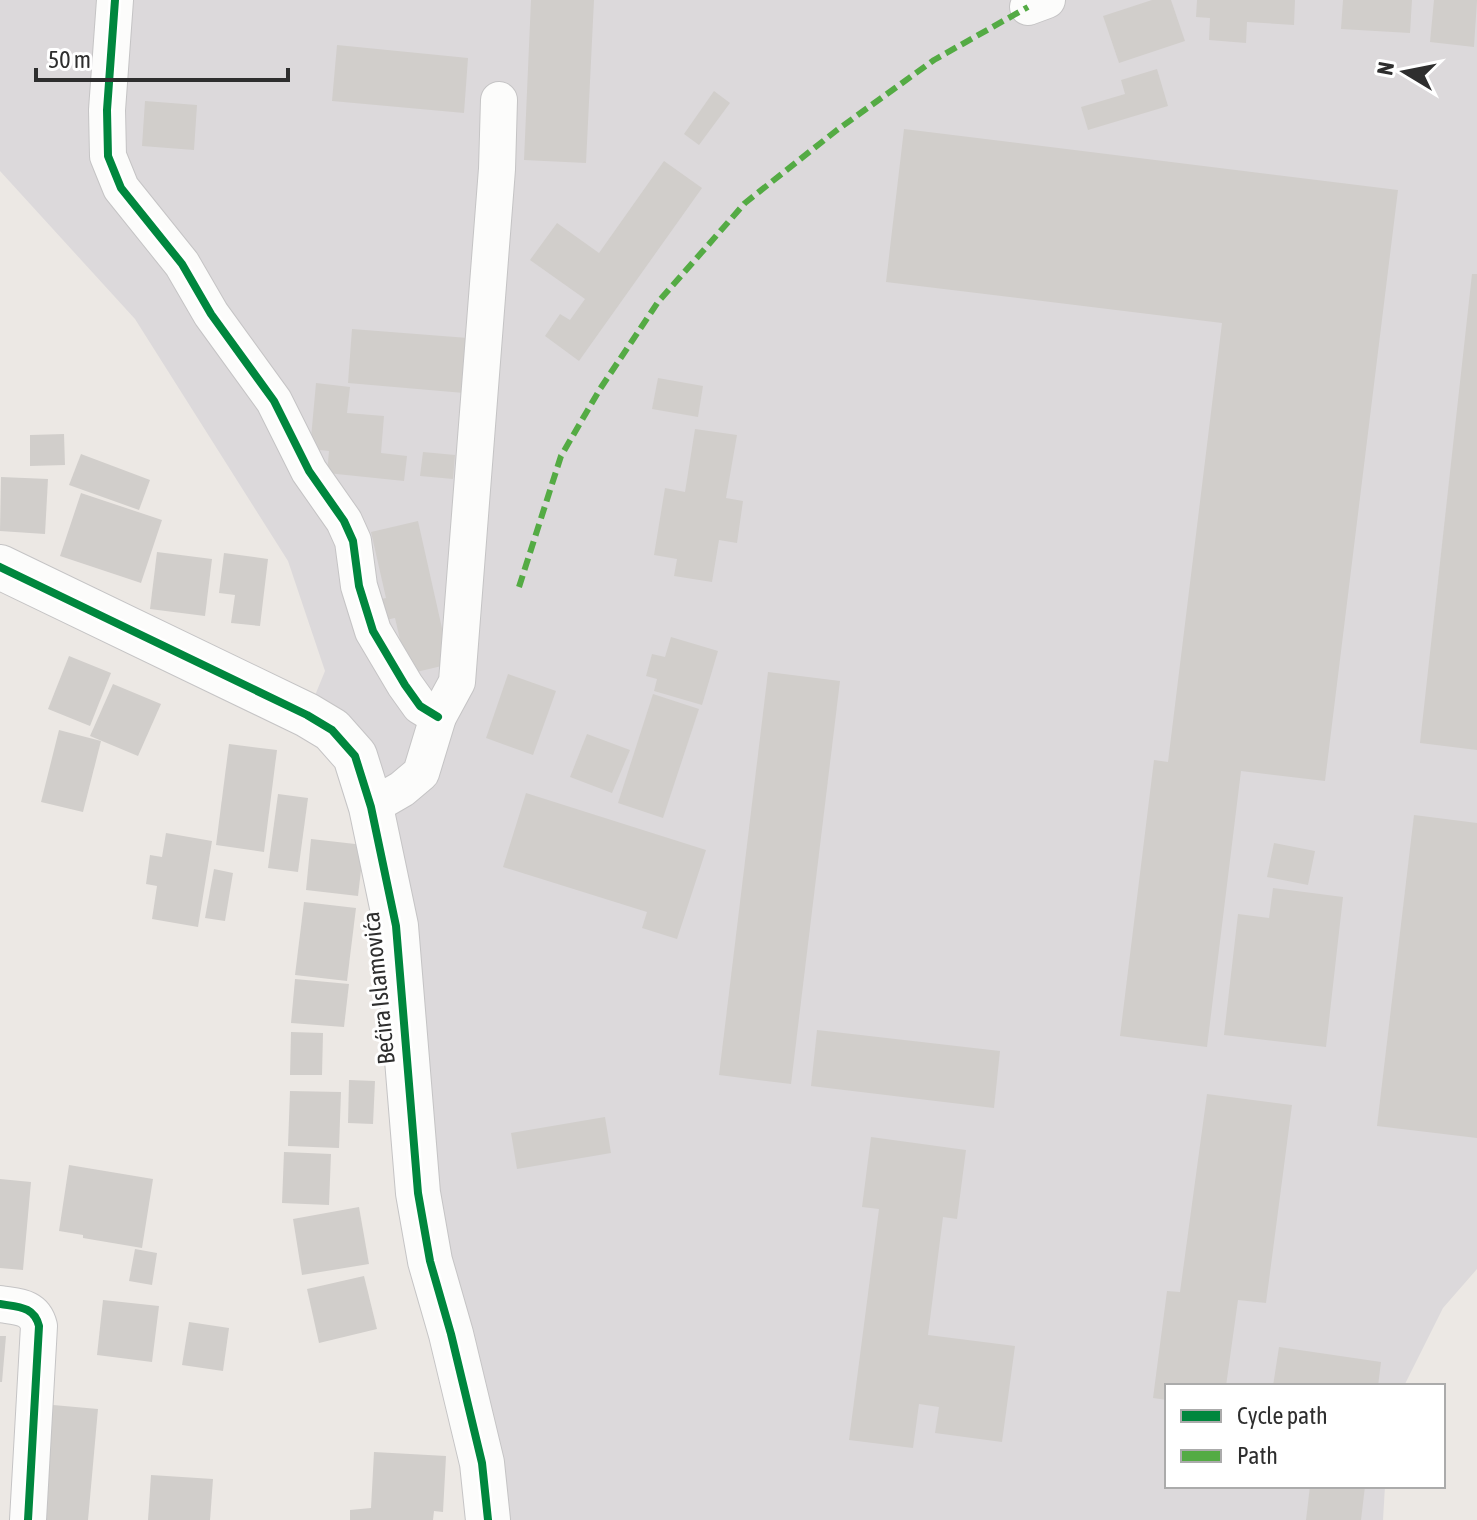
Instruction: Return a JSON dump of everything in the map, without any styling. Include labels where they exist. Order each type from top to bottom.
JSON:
[{"type":"street","points":[[115,0],[109,53],[107,125],[108,156],[121,188],[182,264],[211,314],[274,401],[309,471],[344,521],[353,541],[359,586],[373,631],[420,706],[438,717]]},
{"type":"street","points":[[371,807],[402,789],[421,773],[438,717],[457,682],[497,169],[499,100]]},
{"type":"street","name":"Bećira Islamovića","points":[[0,567],[332,730],[355,756],[371,807],[396,926],[418,1193],[430,1261],[482,1463],[488,1520]]},
{"type":"street","points":[[0,1304],[30,1309],[36,1314],[39,1326],[28,1520]]},
{"type":"shaded area","points":[[0,0],[1477,0],[1477,1269],[1443,1308],[1405,1384],[1165,1384],[1165,1488],[1385,1488],[1383,1520],[488,1520],[371,807],[307,715],[325,671],[288,561],[135,319],[0,171]]},
{"type":"building","points":[[531,0],[594,0],[586,163],[524,160]]},
{"type":"building","points":[[1152,0],[1171,0],[1185,41],[1119,63],[1103,16]]},
{"type":"building","points":[[1197,0],[1295,0],[1294,25],[1247,22],[1246,43],[1209,40],[1210,18],[1196,17]]},
{"type":"building","points":[[1343,0],[1412,0],[1410,33],[1341,29]]},
{"type":"building","points":[[1434,0],[1477,0],[1474,47],[1430,42]]},
{"type":"building","points":[[337,45],[468,58],[464,113],[332,101]]},
{"type":"building","points":[[1157,69],[1168,106],[1088,130],[1081,107],[1125,94],[1121,80]]},
{"type":"building","points":[[714,91],[730,103],[699,145],[684,134]]},
{"type":"building","points":[[145,101],[197,105],[194,150],[142,146]]},
{"type":"building","points":[[904,129],[1398,190],[1325,781],[1241,771],[1207,1047],[1120,1036],[1154,760],[1168,762],[1222,323],[886,282]]},
{"type":"building","points":[[664,161],[702,188],[579,361],[545,336],[560,314],[570,320],[585,299],[530,260],[557,223],[599,253]]},
{"type":"building","points":[[1472,274],[1477,274],[1477,750],[1420,743]]},
{"type":"building","points":[[352,329],[468,338],[464,393],[348,383]]},
{"type":"building","points":[[658,378],[703,386],[698,417],[652,409]]},
{"type":"building","points":[[316,383],[350,387],[347,413],[384,416],[381,453],[407,456],[404,481],[327,473],[329,451],[310,449]]},
{"type":"building","points":[[695,429],[737,435],[726,498],[743,501],[737,543],[719,540],[712,582],[674,576],[677,559],[654,555],[665,488],[685,492]]},
{"type":"building","points":[[64,434],[65,465],[30,466],[30,435]]},
{"type":"building","points":[[423,452],[455,455],[453,479],[420,476]]},
{"type":"building","points":[[81,454],[150,480],[139,510],[69,485]]},
{"type":"building","points":[[1,477],[48,479],[45,534],[0,531]]},
{"type":"building","points":[[81,493],[162,520],[141,583],[60,556]]},
{"type":"building","points":[[418,521],[450,664],[408,674],[395,618],[376,622],[371,601],[386,598],[371,532]]},
{"type":"building","points":[[157,552],[212,559],[205,616],[150,609]]},
{"type":"building","points":[[224,553],[268,559],[260,626],[231,623],[235,595],[219,593]]},
{"type":"building","points":[[671,637],[718,651],[702,705],[654,691],[657,679],[646,676],[652,654],[665,657]]},
{"type":"building","points":[[69,656],[111,673],[90,726],[48,709]]},
{"type":"building","points":[[768,672],[840,681],[791,1084],[719,1075]]},
{"type":"building","points":[[508,674],[556,691],[533,755],[486,738]]},
{"type":"building","points":[[113,684],[161,704],[138,756],[90,736]]},
{"type":"building","points":[[653,694],[699,709],[663,818],[618,803]]},
{"type":"building","points":[[59,730],[101,741],[83,812],[41,802]]},
{"type":"building","points":[[587,734],[630,750],[612,793],[570,777]]},
{"type":"building","points":[[229,744],[277,750],[264,852],[216,845]]},
{"type":"building","points":[[526,793],[706,850],[677,939],[642,928],[647,912],[503,867]]},
{"type":"building","points":[[278,794],[308,798],[298,872],[268,868]]},
{"type":"building","points":[[1414,815],[1477,823],[1477,1138],[1377,1126]]},
{"type":"building","points":[[166,833],[212,841],[198,927],[152,919],[157,886],[146,884],[150,855],[162,857]]},
{"type":"building","points":[[311,839],[364,845],[358,896],[306,890]]},
{"type":"building","points":[[1274,843],[1315,851],[1308,885],[1267,877]]},
{"type":"building","points":[[214,869],[233,873],[225,921],[205,918]]},
{"type":"building","points":[[1273,888],[1343,897],[1326,1047],[1224,1035],[1238,914],[1269,918]]},
{"type":"building","points":[[304,902],[356,908],[347,981],[295,975]]},
{"type":"building","points":[[295,979],[349,984],[344,1027],[291,1023]]},
{"type":"building","points":[[817,1030],[1000,1051],[994,1108],[811,1086]]},
{"type":"building","points":[[291,1032],[323,1033],[322,1075],[290,1075]]},
{"type":"building","points":[[349,1080],[375,1081],[373,1124],[348,1123]]},
{"type":"building","points":[[290,1091],[341,1092],[339,1148],[288,1146]]},
{"type":"building","points":[[1207,1094],[1292,1105],[1266,1303],[1238,1300],[1226,1384],[1165,1384],[1165,1400],[1153,1398],[1167,1291],[1180,1292]]},
{"type":"building","points":[[605,1117],[611,1153],[517,1169],[511,1133]]},
{"type":"building","points":[[871,1137],[966,1150],[957,1219],[943,1217],[928,1335],[1015,1346],[1002,1442],[935,1433],[939,1407],[919,1404],[913,1448],[849,1440],[879,1209],[862,1207]]},
{"type":"building","points":[[284,1152],[331,1154],[329,1205],[282,1203]]},
{"type":"building","points":[[69,1165],[153,1179],[142,1248],[59,1231]]},
{"type":"building","points":[[0,1179],[31,1182],[23,1270],[0,1268]]},
{"type":"building","points":[[359,1207],[369,1264],[302,1275],[293,1219]]},
{"type":"building","points":[[135,1249],[157,1253],[152,1285],[129,1281]]},
{"type":"building","points":[[364,1276],[377,1329],[319,1343],[307,1289]]},
{"type":"building","points":[[103,1300],[159,1306],[152,1362],[97,1355]]},
{"type":"building","points":[[189,1322],[229,1328],[223,1371],[182,1365]]},
{"type":"building","points":[[0,1336],[6,1336],[2,1382],[0,1382]]},
{"type":"building","points":[[1279,1347],[1381,1362],[1378,1384],[1273,1384]]},
{"type":"building","points":[[53,1405],[98,1409],[88,1520],[42,1520]]},
{"type":"building","points":[[374,1452],[446,1456],[443,1512],[434,1511],[433,1520],[350,1520],[350,1510],[371,1508]]},
{"type":"building","points":[[151,1475],[213,1479],[210,1520],[148,1520]]},
{"type":"building","points":[[1310,1488],[1365,1488],[1361,1520],[1306,1520]]},
{"type":"marked path","points":[[519,587],[561,456],[600,389],[658,302],[745,203],[837,130],[934,60],[1028,7]]},
{"type":"cycle path","points":[[115,0],[107,110],[108,156],[121,188],[182,264],[211,314],[274,401],[309,471],[344,521],[353,541],[359,586],[373,631],[420,706],[438,717]]},
{"type":"cycle path","points":[[0,567],[307,715],[332,730],[355,756],[371,807],[396,926],[418,1193],[430,1261],[482,1463],[488,1520]]},
{"type":"cycle path","points":[[0,1304],[29,1311],[39,1326],[28,1520]]}]
